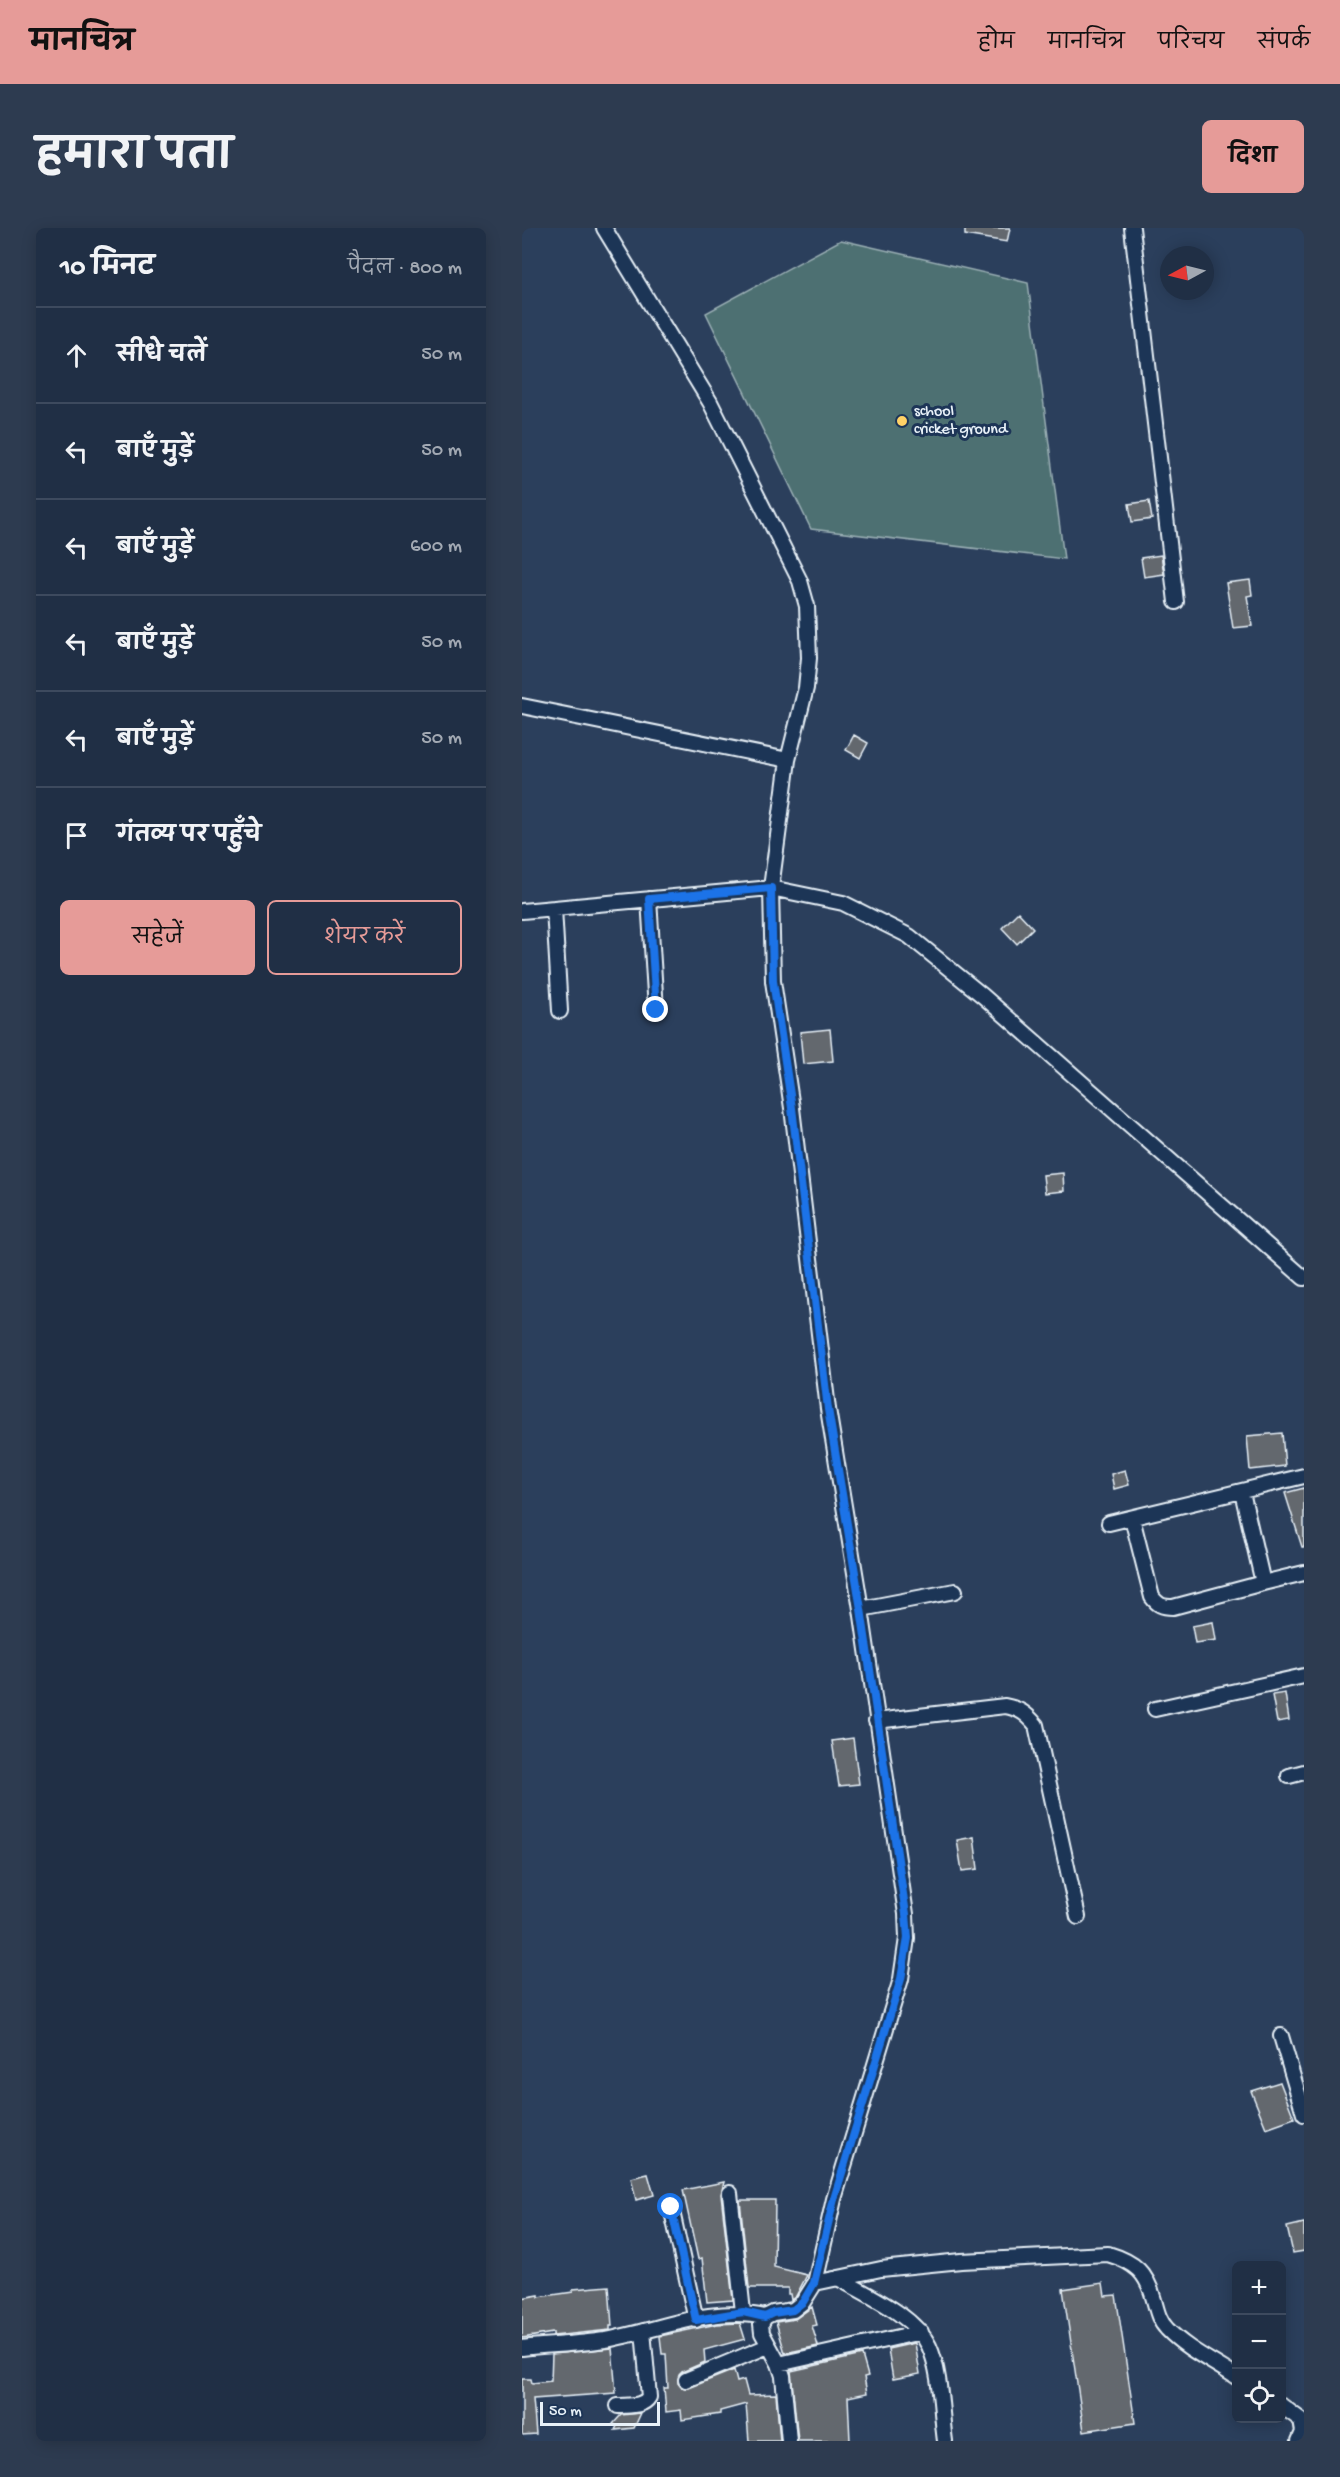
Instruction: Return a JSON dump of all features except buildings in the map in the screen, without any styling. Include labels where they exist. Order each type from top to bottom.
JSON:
[{"type":"street","points":[[604,228],[710,402],[800,581],[807,606],[806,688],[788,760],[771,888],[773,981],[792,1108],[828,1409],[861,1609],[908,1938],[901,1979],[834,2199],[814,2283],[803,2302],[793,2310],[773,2313],[765,2317],[761,2324],[762,2333],[779,2364],[786,2392],[789,2441]]},
{"type":"street","points":[[1132,228],[1176,602]]},
{"type":"street","points":[[522,706],[788,760]]},
{"type":"street","points":[[522,911],[771,888],[843,903],[909,936],[983,996],[1304,1278]]},
{"type":"street","points":[[649,899],[656,1010]]},
{"type":"street","points":[[554,908],[560,1011]]},
{"type":"street","points":[[1109,1523],[1304,1476]]},
{"type":"street","points":[[1242,1492],[1263,1583]]},
{"type":"street","points":[[1131,1518],[1152,1597],[1157,1604],[1164,1607],[1173,1607],[1304,1573]]},
{"type":"street","points":[[861,1609],[956,1591]]},
{"type":"street","points":[[1155,1708],[1304,1676]]},
{"type":"street","points":[[876,1721],[1005,1706],[1019,1708],[1028,1714],[1036,1725],[1078,1917]]},
{"type":"street","points":[[1288,1776],[1304,1772]]},
{"type":"street","points":[[1281,2036],[1304,2114]]},
{"type":"street","points":[[730,2193],[743,2312]]},
{"type":"street","points":[[671,2207],[696,2320]]},
{"type":"street","points":[[814,2283],[881,2269],[961,2261],[1107,2254],[1125,2259],[1142,2272],[1151,2288],[1158,2318],[1166,2328],[1179,2340],[1232,2373]]},
{"type":"street","points":[[838,2278],[906,2318],[921,2332],[934,2362],[945,2441]]},
{"type":"street","points":[[522,2348],[605,2340],[743,2312],[765,2317]]},
{"type":"street","points":[[618,2406],[640,2405],[649,2397],[643,2331]]},
{"type":"street","points":[[779,2364],[921,2332]]},
{"type":"street","points":[[686,2380],[768,2346]]},
{"type":"street","points":[[1286,2410],[1301,2420],[1303,2432],[1299,2441]]},
{"type":"green space","name":"school cricket ground","points":[[841,240],[1028,283],[1064,559],[811,529],[706,313]]},
{"type":"place","name":"school cricket ground","points":[[902,421]]},
{"type":"route","points":[[656,1010],[649,899],[771,888],[773,981],[792,1108],[828,1409],[861,1609],[908,1938],[901,1979],[834,2199],[814,2283],[803,2302],[793,2310],[773,2313],[765,2317],[743,2312],[696,2320],[671,2207]]}]
